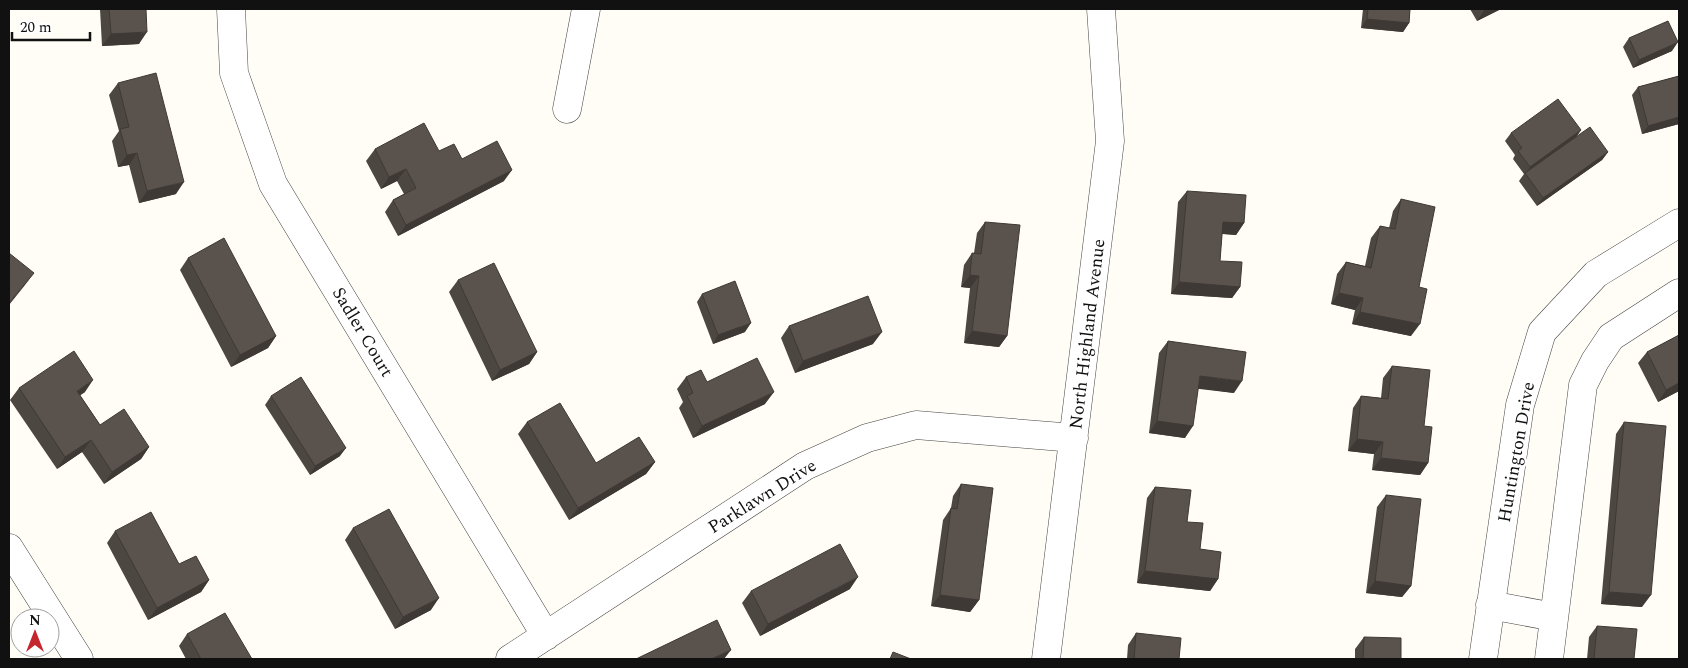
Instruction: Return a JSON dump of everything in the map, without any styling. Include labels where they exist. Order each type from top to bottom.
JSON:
[{"type":"street","name":"Sadler Court","points":[[231,9],[234,73],[273,184],[546,636]]},
{"type":"street","points":[[567,109],[586,9]]},
{"type":"street","name":"North Highland Avenue","points":[[1046,659],[1110,141],[1101,9]]},
{"type":"street","name":"Huntington Drive","points":[[1483,659],[1520,405],[1542,332],[1596,274],[1679,223]]},
{"type":"street","points":[[1549,659],[1583,385],[1595,361],[1611,337],[1679,293]]},
{"type":"street","name":"Parklawn Drive","points":[[510,659],[805,466],[867,438],[916,424],[1074,438]]},
{"type":"street","points":[[9,548],[79,659]]},
{"type":"street","points":[[1490,605],[1554,617]]},
{"type":"building","points":[[109,9],[146,9],[147,32],[111,34]]},
{"type":"building","points":[[1368,9],[1410,9],[1409,23],[1367,19]]},
{"type":"building","points":[[1668,21],[1678,42],[1639,60],[1629,38]]},
{"type":"building","points":[[156,73],[184,182],[147,191],[137,153],[127,155],[120,129],[129,127],[118,83]]},
{"type":"building","points":[[1679,76],[1679,117],[1648,126],[1638,87]]},
{"type":"building","points":[[1558,99],[1581,130],[1530,167],[1518,151],[1522,148],[1511,133]]},
{"type":"building","points":[[424,123],[439,151],[454,144],[462,159],[497,141],[512,170],[406,225],[393,200],[416,188],[406,169],[389,177],[375,149]]},
{"type":"building","points":[[1590,127],[1608,152],[1543,198],[1525,173]]},
{"type":"building","points":[[1187,191],[1246,195],[1244,223],[1223,222],[1220,261],[1242,262],[1240,287],[1179,282]]},
{"type":"building","points":[[1401,199],[1435,207],[1419,287],[1427,289],[1420,324],[1360,312],[1363,298],[1339,293],[1346,262],[1371,268],[1380,226],[1395,229]]},
{"type":"building","points":[[985,222],[1020,225],[1007,336],[972,331],[979,276],[970,275],[972,253],[981,254]]},
{"type":"building","points":[[224,238],[276,336],[240,355],[188,258]]},
{"type":"building","points":[[9,253],[34,273],[9,303]]},
{"type":"building","points":[[494,263],[537,352],[500,370],[458,280]]},
{"type":"building","points":[[735,281],[751,323],[718,335],[702,294]]},
{"type":"building","points":[[868,296],[882,332],[803,361],[789,326]]},
{"type":"building","points":[[1679,335],[1679,383],[1666,390],[1647,352]]},
{"type":"building","points":[[1168,341],[1246,352],[1242,381],[1200,376],[1193,426],[1157,421]]},
{"type":"building","points":[[74,351],[93,380],[77,391],[100,425],[124,409],[149,447],[112,472],[91,440],[65,457],[19,388]]},
{"type":"building","points":[[757,358],[774,392],[702,426],[687,396],[693,393],[686,377],[701,370],[707,382]]},
{"type":"building","points":[[1392,366],[1430,370],[1424,426],[1432,427],[1428,463],[1381,458],[1383,442],[1357,439],[1361,396],[1388,399]]},
{"type":"building","points":[[301,377],[346,448],[315,466],[271,396]]},
{"type":"building","points":[[560,403],[596,463],[639,437],[655,462],[578,508],[527,422]]},
{"type":"building","points":[[1624,422],[1666,426],[1651,595],[1609,592]]},
{"type":"building","points":[[961,484],[993,488],[979,600],[940,595],[951,508],[957,509]]},
{"type":"building","points":[[1155,487],[1191,490],[1187,522],[1203,523],[1200,549],[1221,552],[1218,579],[1145,571]]},
{"type":"building","points":[[1386,495],[1421,499],[1411,586],[1375,581]]},
{"type":"building","points":[[389,509],[439,598],[403,617],[353,528]]},
{"type":"building","points":[[151,512],[179,564],[196,556],[209,580],[157,608],[115,531]]},
{"type":"building","points":[[840,544],[858,577],[768,624],[751,591]]},
{"type":"building","points":[[225,613],[252,659],[201,659],[187,634]]},
{"type":"building","points":[[717,620],[731,650],[711,659],[636,659]]},
{"type":"building","points":[[1597,626],[1637,629],[1634,659],[1594,659]]},
{"type":"building","points":[[1136,633],[1181,638],[1179,659],[1134,659]]},
{"type":"building","points":[[1364,637],[1401,638],[1401,659],[1363,659]]},
{"type":"building","points":[[893,652],[911,659],[890,659]]}]
